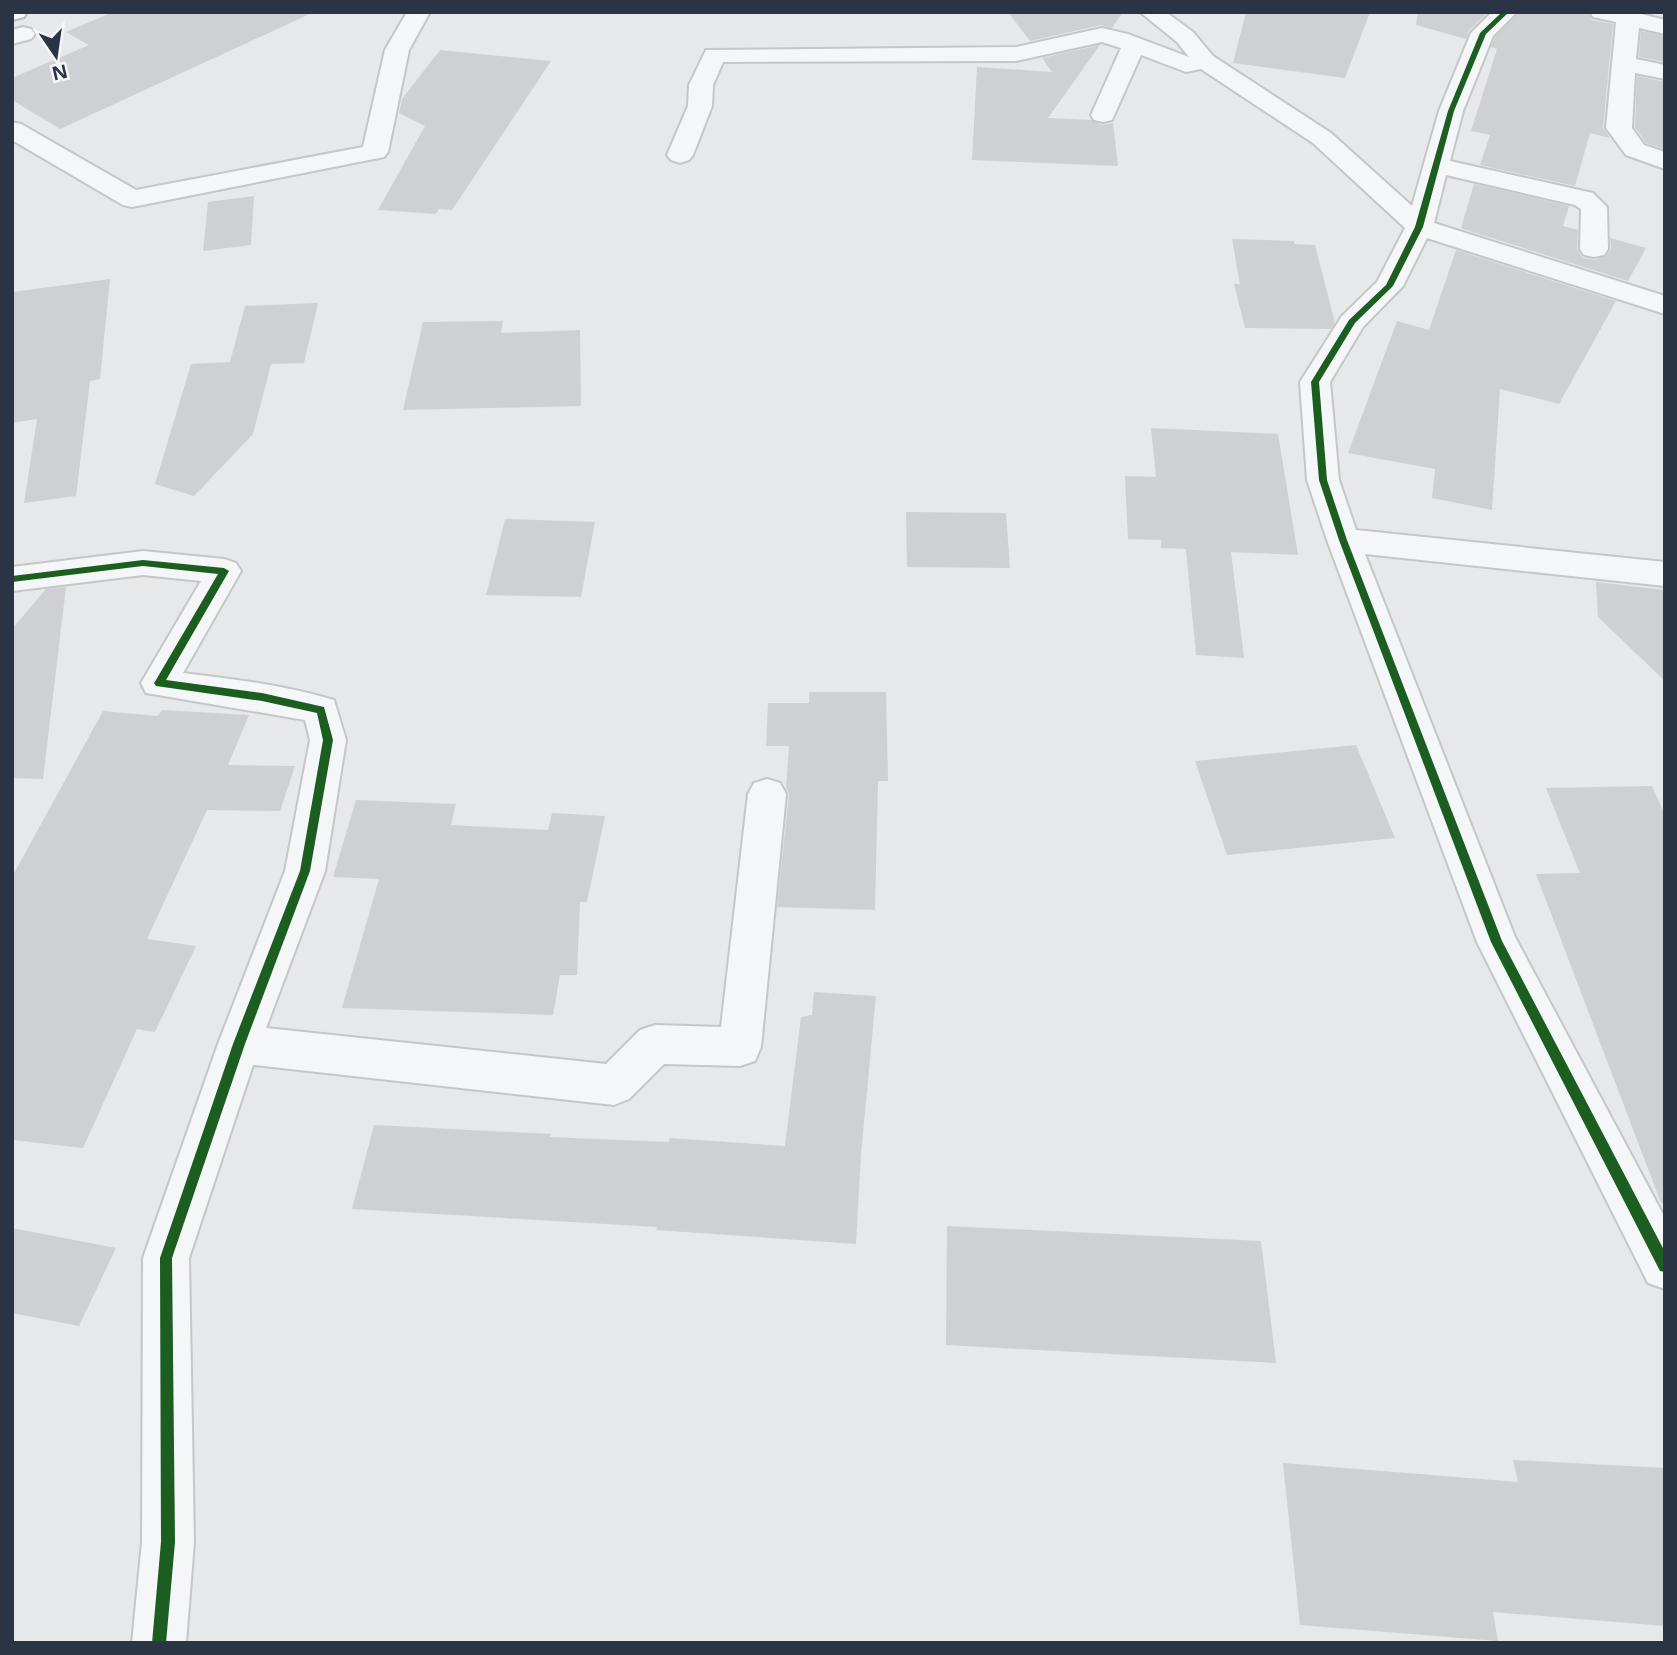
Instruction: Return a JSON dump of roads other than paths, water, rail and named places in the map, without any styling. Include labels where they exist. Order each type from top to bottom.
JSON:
[{"type":"street","points":[[12,129],[132,199],[375,152],[397,50],[419,12]]},
{"type":"street","points":[[1151,12],[1185,37],[1205,61],[1322,138],[1419,227],[1665,305]]},
{"type":"street","points":[[1506,12],[1483,33],[1451,111],[1419,227],[1389,286],[1352,322],[1314,382],[1323,480],[1343,540],[1497,942],[1665,1266]]},
{"type":"street","points":[[1601,12],[1665,27]]},
{"type":"street","points":[[1628,18],[1619,128],[1635,150],[1665,161]]},
{"type":"street","points":[[680,155],[700,106],[701,85],[714,55],[1016,54],[1102,35],[1134,44],[1186,65],[1205,61]]},
{"type":"street","points":[[1102,115],[1134,44]]},
{"type":"street","points":[[1624,64],[1665,72]]},
{"type":"street","points":[[1436,165],[1584,199],[1594,207],[1594,249]]},
{"type":"street","points":[[1343,540],[1665,574]]},
{"type":"street","points":[[12,579],[144,563],[224,571],[159,682],[262,697],[321,710],[328,740],[305,871],[239,1044],[166,1258],[168,1542],[159,1643]]},
{"type":"street","points":[[239,1044],[614,1086],[655,1044],[740,1047],[767,794]]}]
